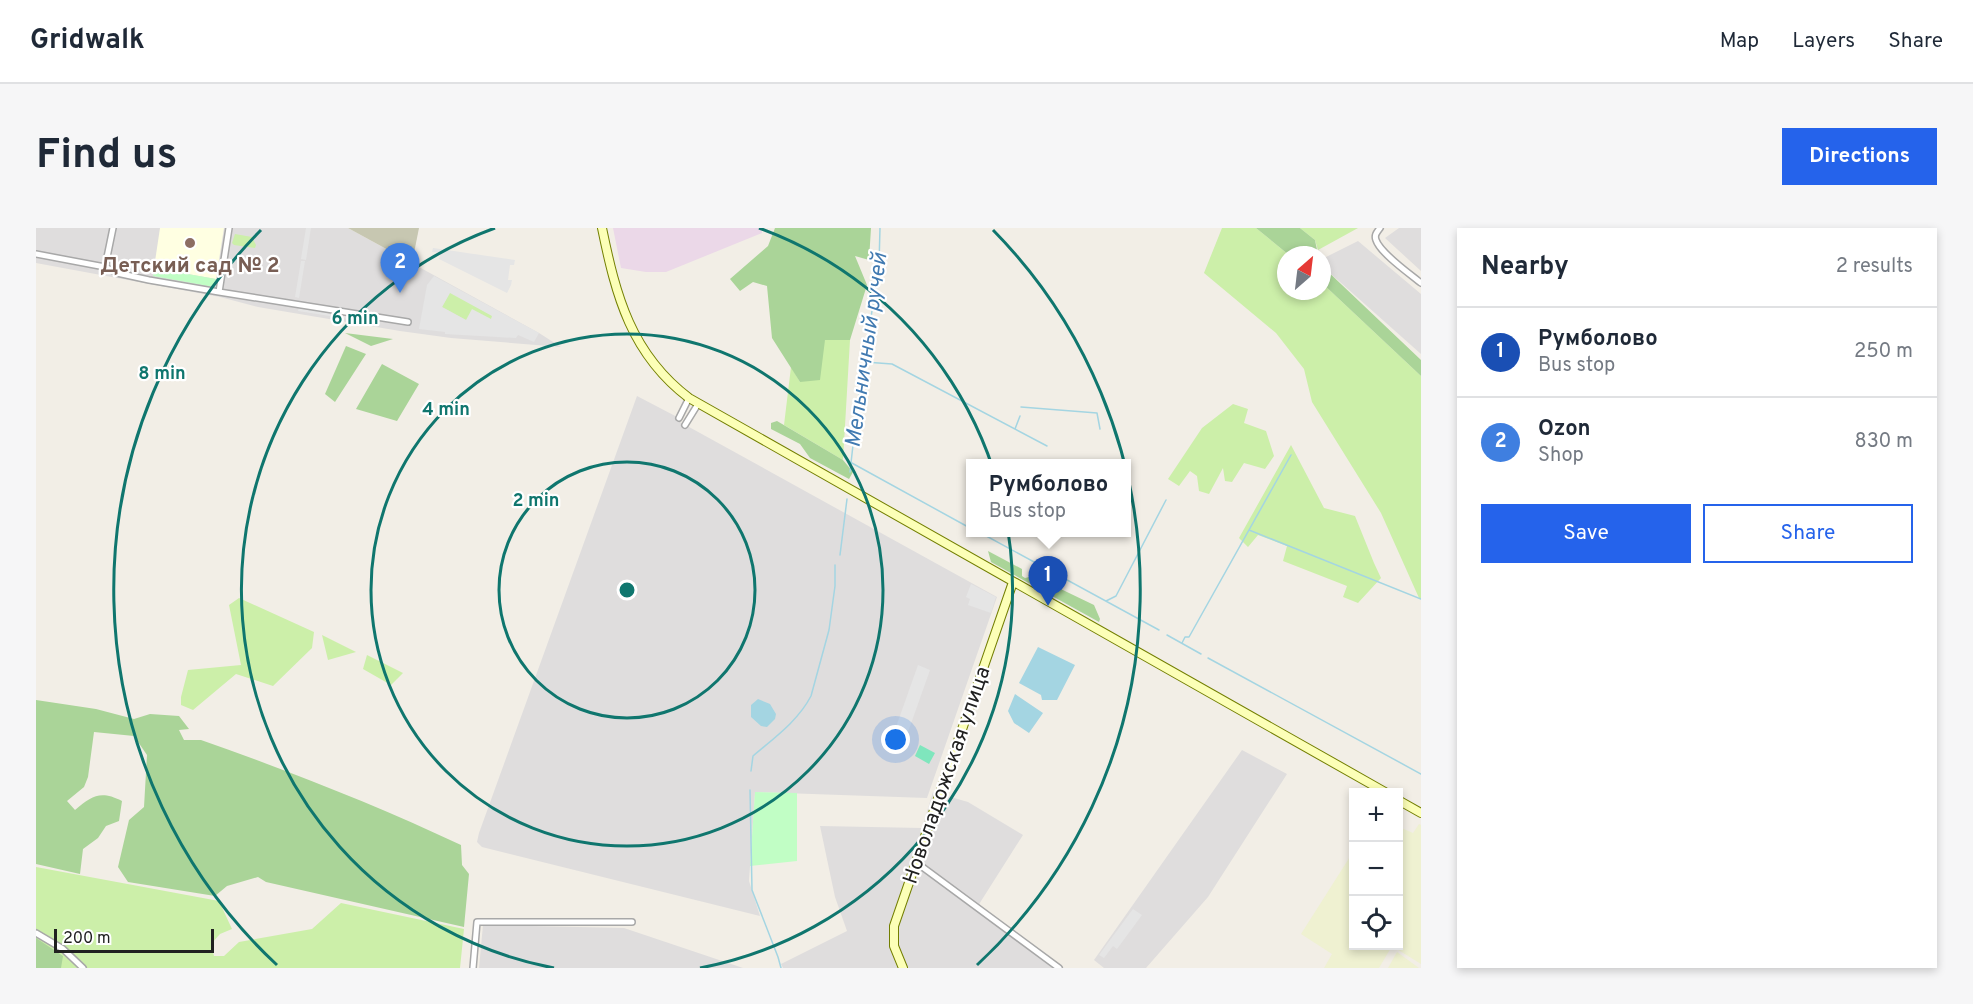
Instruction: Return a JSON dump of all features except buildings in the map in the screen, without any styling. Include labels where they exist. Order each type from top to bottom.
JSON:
[{"type":"main road","points":[[602,228],[620,301],[633,332],[661,372],[689,398],[1378,788]]},
{"type":"main road","name":"Новоладожская улица","points":[[903,968],[894,946],[893,933],[1013,582]]},
{"type":"main road","points":[[1403,803],[1421,813]]},
{"type":"street","points":[[105,267],[113,228]]},
{"type":"street","points":[[219,292],[229,228]]},
{"type":"street","points":[[1380,228],[1375,238],[1379,247],[1421,283]]},
{"type":"street","points":[[36,254],[105,267],[117,273],[219,292],[408,322]]},
{"type":"street","points":[[679,418],[689,398]]},
{"type":"street","points":[[685,425],[698,404]]},
{"type":"street","points":[[916,863],[1059,968]]},
{"type":"street","points":[[472,968],[477,922],[632,922]]},
{"type":"street","points":[[36,933],[63,949],[83,968]]},
{"type":"shaded area","points":[[36,228],[348,228],[561,347],[451,338],[400,331],[258,307],[220,297],[36,263]]},
{"type":"shaded area","name":"Детский сад № 2","points":[[160,228],[224,228],[216,279],[154,268]]},
{"type":"shaded area","points":[[306,228],[311,228],[306,260],[301,259]]},
{"type":"shaded area","points":[[348,228],[419,228],[412,263]]},
{"type":"shaded area","points":[[613,228],[761,228],[762,233],[666,272],[646,272],[621,268]]},
{"type":"shaded area","points":[[1399,228],[1421,228],[1421,271],[1385,238]]},
{"type":"shaded area","points":[[1358,241],[1421,294],[1421,354],[1331,274],[1331,254]]},
{"type":"shaded area","points":[[433,248],[515,260],[514,265],[510,265],[508,280],[512,280],[507,293],[439,259],[441,253],[432,252]]},
{"type":"shaded area","points":[[301,261],[305,261],[299,298],[295,297]]},
{"type":"shaded area","points":[[434,276],[539,333],[534,342],[518,335],[516,338],[445,334],[445,332],[419,329],[427,285]],"holes":[[[450,293],[492,316],[491,319],[472,309],[466,320],[442,307]]]},
{"type":"shaded area","points":[[299,307],[368,318],[368,322],[298,311]]},
{"type":"shaded area","points":[[637,396],[997,597],[927,798],[755,792],[749,881],[760,916],[482,847],[477,842]]},
{"type":"shaded area","points":[[971,584],[996,597],[991,613],[968,605],[970,599],[966,597]]},
{"type":"shaded area","points":[[918,665],[930,670],[908,732],[896,727]]},
{"type":"shaded area","points":[[1242,750],[1287,774],[1208,897],[1146,968],[1104,968],[1094,960]]},
{"type":"shaded area","points":[[933,792],[968,802],[1023,835],[976,909],[1053,968],[783,968],[781,964],[847,931],[835,897],[820,826],[922,828]]},
{"type":"shaded area","points":[[1419,824],[1421,825],[1421,964],[1398,950],[1403,950],[1403,829],[1413,833]]},
{"type":"shaded area","points":[[1349,858],[1349,950],[1390,950],[1379,968],[1324,968],[1332,954],[1301,934]]},
{"type":"shaded area","points":[[1133,909],[1142,915],[1117,949],[1113,946],[1104,958],[1099,955]]},
{"type":"shaded area","points":[[483,925],[624,928],[743,968],[479,968]]},
{"type":"shaded area","points":[[1397,952],[1419,968],[1388,968]]},
{"type":"green space","points":[[775,228],[871,228],[869,260],[855,256],[867,285],[850,340],[825,340],[820,380],[800,382],[772,338],[767,286],[753,282],[740,291],[730,279],[768,246]]},
{"type":"green space","points":[[1222,228],[1256,228],[1278,246],[1277,300],[1331,300],[1331,291],[1421,376],[1421,599],[1381,513],[1312,402],[1304,369],[1276,333],[1204,273]]},
{"type":"green space","points":[[1256,228],[1300,228],[1315,240],[1316,246],[1278,246]]},
{"type":"green space","points":[[1300,228],[1358,228],[1325,246],[1317,246],[1315,240]]},
{"type":"green space","points":[[235,234],[252,237],[255,248],[234,245],[232,243]]},
{"type":"green space","points":[[154,268],[216,279],[214,287],[153,276]]},
{"type":"green space","points":[[1331,275],[1421,360],[1421,376],[1331,291]]},
{"type":"green space","points":[[450,292],[493,316],[491,320],[466,320],[442,307]]},
{"type":"green space","points":[[345,333],[393,339],[371,346]]},
{"type":"green space","points":[[825,340],[850,340],[843,460],[784,425],[791,367],[800,382]]},
{"type":"green space","points":[[346,346],[366,354],[335,402],[325,394]]},
{"type":"green space","points":[[382,364],[419,384],[397,421],[356,409]]},
{"type":"green space","points":[[1233,404],[1248,409],[1244,423],[1266,431],[1274,456],[1265,469],[1244,463],[1232,482],[1225,481],[1223,468],[1209,494],[1199,491],[1197,476],[1190,471],[1179,486],[1168,479],[1202,428]]},
{"type":"green space","points":[[777,421],[843,460],[853,472],[849,479],[810,458],[800,444],[771,429],[771,423]]},
{"type":"green space","points":[[1291,445],[1324,508],[1355,516],[1381,578],[1358,603],[1343,597],[1347,586],[1283,561],[1287,546],[1258,535],[1248,547],[1239,538]]},
{"type":"green space","points":[[988,551],[1022,569],[1022,576],[1025,578],[1029,577],[1040,583],[1042,580],[1094,605],[1100,619],[1099,622],[991,562]]},
{"type":"green space","points":[[239,598],[314,632],[312,648],[273,686],[236,674],[193,710],[181,705],[188,670],[241,665],[229,605]]},
{"type":"green space","points":[[322,635],[356,652],[328,660]]},
{"type":"green space","points":[[367,655],[403,673],[391,685],[363,669]]},
{"type":"green space","points":[[36,700],[96,709],[134,719],[150,714],[179,716],[189,729],[179,730],[184,740],[201,740],[267,764],[365,802],[461,845],[462,865],[469,874],[464,927],[266,882],[258,877],[227,886],[215,896],[128,882],[118,867],[129,820],[144,807],[147,755],[134,736],[94,732],[88,777],[84,787],[67,801],[75,810],[86,801],[102,795],[122,801],[119,821],[106,826],[98,838],[83,849],[80,874],[36,864]]},
{"type":"green space","points":[[920,745],[935,753],[929,764],[915,756]]},
{"type":"green space","points":[[755,792],[797,793],[797,861],[750,866]]},
{"type":"green space","points":[[36,867],[219,901],[232,929],[220,934],[211,944],[214,956],[224,956],[239,942],[312,929],[341,903],[464,929],[460,968],[36,968]]},
{"type":"green space","points":[[36,938],[63,956],[61,968],[36,968]]},
{"type":"water","points":[[1038,647],[1075,665],[1057,700],[1042,700],[1041,695],[1019,683]]},
{"type":"water","points":[[1015,694],[1043,713],[1029,733],[1014,723],[1008,711]]},
{"type":"water","points":[[758,699],[770,704],[776,714],[775,719],[767,727],[761,726],[751,717],[751,705]]},
{"type":"waterway","name":"Мельничный ручей","points":[[850,472],[852,431],[879,265],[880,228]]},
{"type":"waterway","points":[[865,362],[892,364],[1047,446]]},
{"type":"waterway","points":[[1021,407],[1097,413],[1100,429]]},
{"type":"waterway","points":[[1015,429],[1020,416]]},
{"type":"waterway","points":[[1182,643],[1185,637],[1189,637],[1291,455]]},
{"type":"waterway","points":[[850,462],[966,526]]},
{"type":"waterway","name":"Мельничный ручей","points":[[840,555],[847,499]]},
{"type":"waterway","points":[[1106,601],[1116,596],[1166,500]]},
{"type":"waterway","points":[[1249,530],[1421,599]]},
{"type":"waterway","points":[[988,537],[1159,630]]},
{"type":"waterway","name":"Мельничный ручей","points":[[751,771],[753,756],[792,721],[811,696],[829,630],[835,586],[835,565]]},
{"type":"waterway","points":[[1167,635],[1201,654]]},
{"type":"waterway","points":[[1208,658],[1421,774]]},
{"type":"waterway","name":"Мельничный ручей","points":[[750,790],[752,890],[781,968]]},
{"type":"place","name":"Детский сад № 2","points":[[190,243]]},
{"type":"place","name":"Ozon","points":[[400,293]]},
{"type":"place","name":"Румболово","points":[[1048,606]]}]
